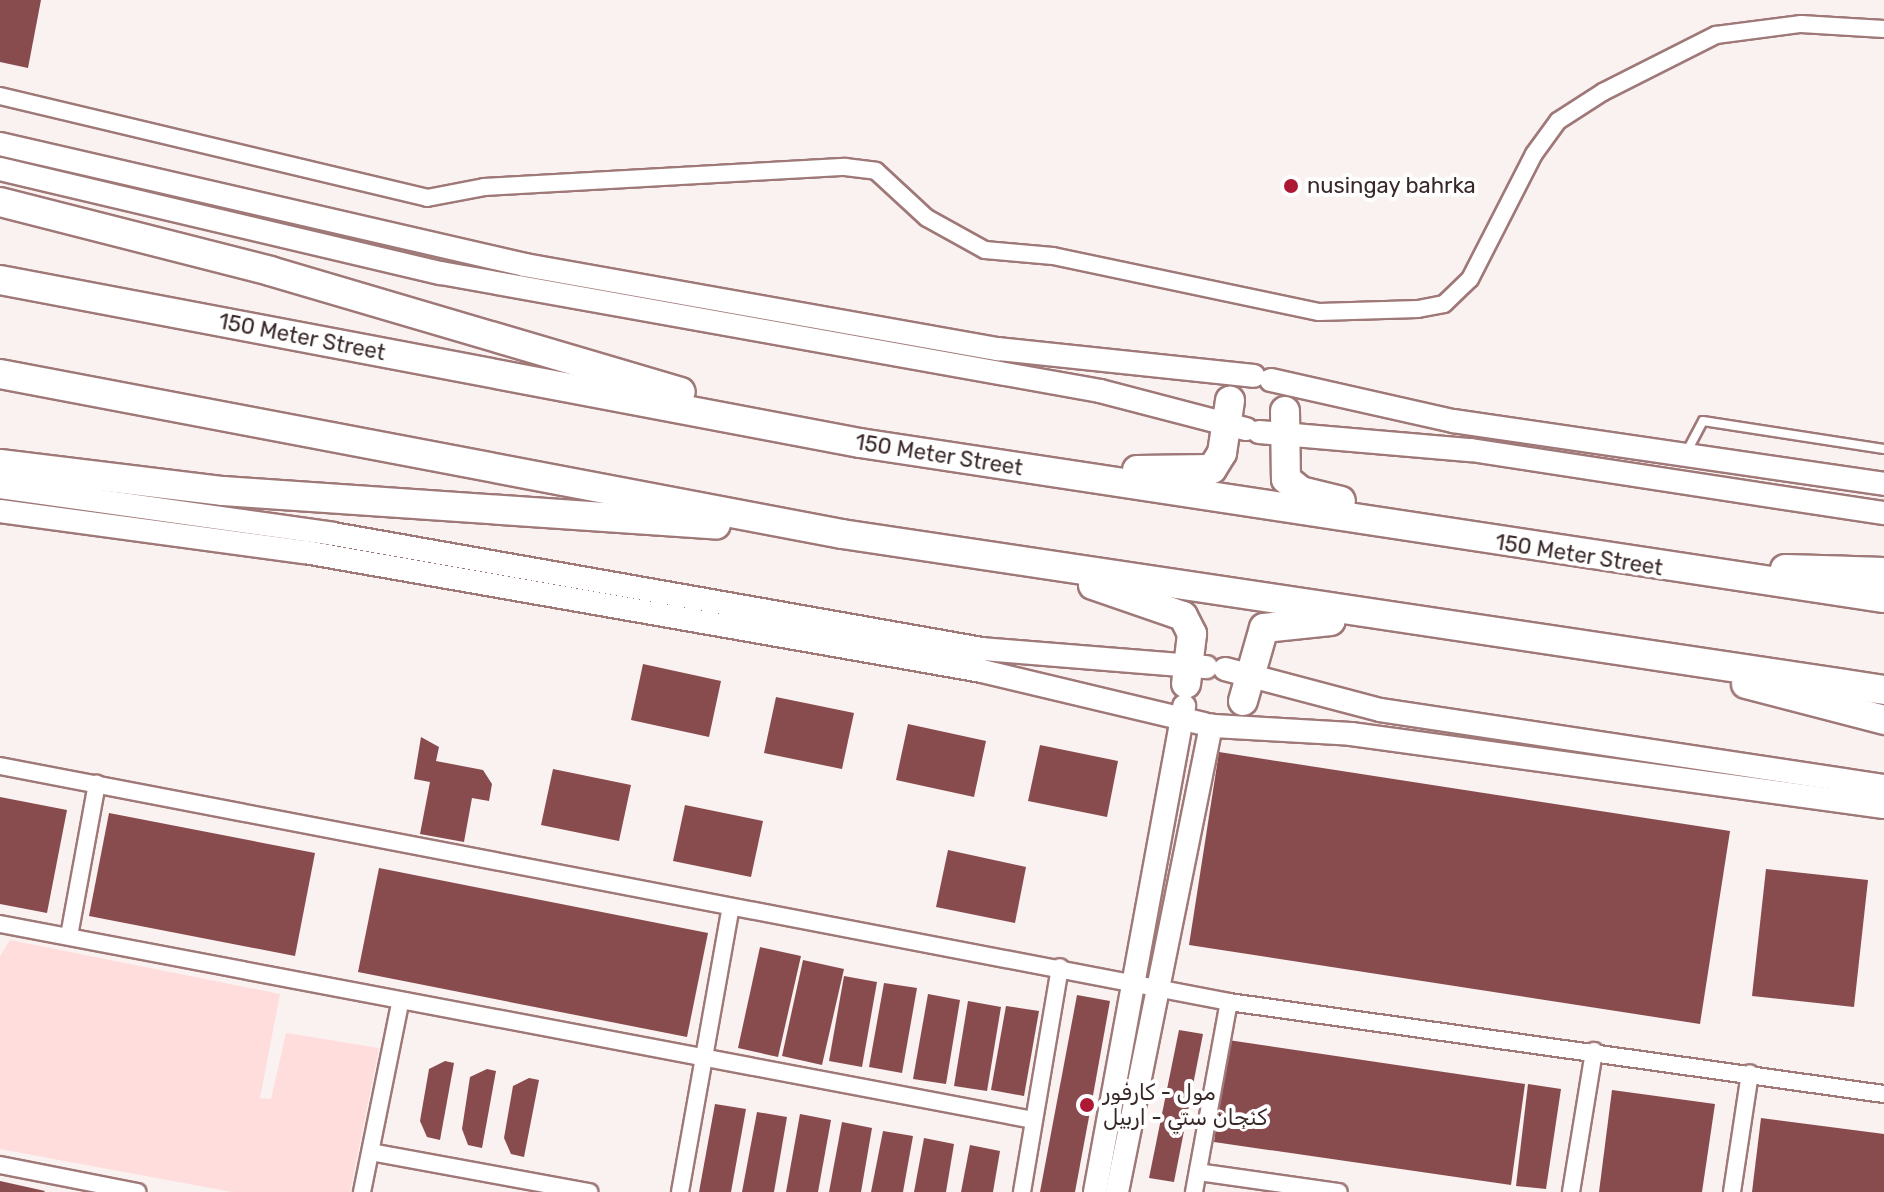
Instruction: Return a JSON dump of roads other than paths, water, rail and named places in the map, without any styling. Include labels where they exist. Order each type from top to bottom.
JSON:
[{"type":"highway","points":[[0,202],[270,271],[860,443]]},
{"type":"highway","name":"150 Meter Street","points":[[0,280],[860,443],[1658,567],[1884,598]]},
{"type":"highway","points":[[0,374],[842,534],[1380,618],[1884,690]]},
{"type":"highway","points":[[1076,476],[1206,472],[1255,422],[1295,489],[1417,529]]},
{"type":"highway","points":[[0,464],[223,491],[842,534]]},
{"type":"highway","points":[[1658,567],[1884,572]]},
{"type":"highway","points":[[1059,569],[1178,612],[1191,627],[1211,688],[1258,636],[1273,624],[1380,618]]},
{"type":"highway","points":[[1650,656],[1884,720]]},
{"type":"street","points":[[0,96],[427,198],[484,187],[845,167],[876,171],[927,218],[985,250],[1053,256],[1319,312],[1418,309],[1444,304],[1470,279],[1558,121],[1603,92],[1716,35],[1801,24],[1884,29]]},
{"type":"street","points":[[0,144],[525,265],[998,349],[1262,378],[1453,421],[1685,458],[1884,484]]},
{"type":"street","points":[[0,169],[441,273],[1100,391],[1255,422],[1439,446],[1884,513]]},
{"type":"street","points":[[1255,422],[1238,385],[1262,378]]},
{"type":"street","points":[[1255,422],[1284,393],[1262,378]]},
{"type":"street","points":[[0,487],[333,534],[1211,688],[1380,710],[1884,786]]},
{"type":"street","points":[[0,511],[305,552],[982,671],[1211,688],[1351,734],[1884,807]]},
{"type":"street","points":[[1095,1192],[1112,1079],[1133,982],[1211,688]]},
{"type":"street","points":[[1117,1192],[1159,988],[1211,688]]},
{"type":"street","points":[[0,766],[730,911],[1060,967],[1229,1002],[1884,1094]]},
{"type":"street","points":[[69,936],[97,784]]},
{"type":"street","points":[[680,1192],[730,911]]},
{"type":"street","points":[[0,924],[400,1003],[1033,1120]]},
{"type":"street","points":[[1022,1192],[1060,967]]},
{"type":"street","points":[[1194,1192],[1229,1002]]},
{"type":"street","points":[[362,1192],[400,1003]]},
{"type":"street","points":[[1571,1192],[1594,1051]]},
{"type":"street","points":[[1732,1192],[1750,1073]]},
{"type":"street","points":[[1112,1079],[1137,1085]]},
{"type":"street","points":[[371,1152],[522,1186],[589,1192]]},
{"type":"street","points":[[0,1165],[97,1188],[137,1192]]},
{"type":"street","points":[[1198,1172],[1339,1192]]},
{"type":"lane","points":[[1685,458],[1692,430],[1703,421],[1884,449]]},
{"type":"place","name":"nusingay bahrka","points":[[1291,186]]},
{"type":"place","name":"مول - كارفور كنجان ستي - اربيل","points":[[1087,1105]]}]
